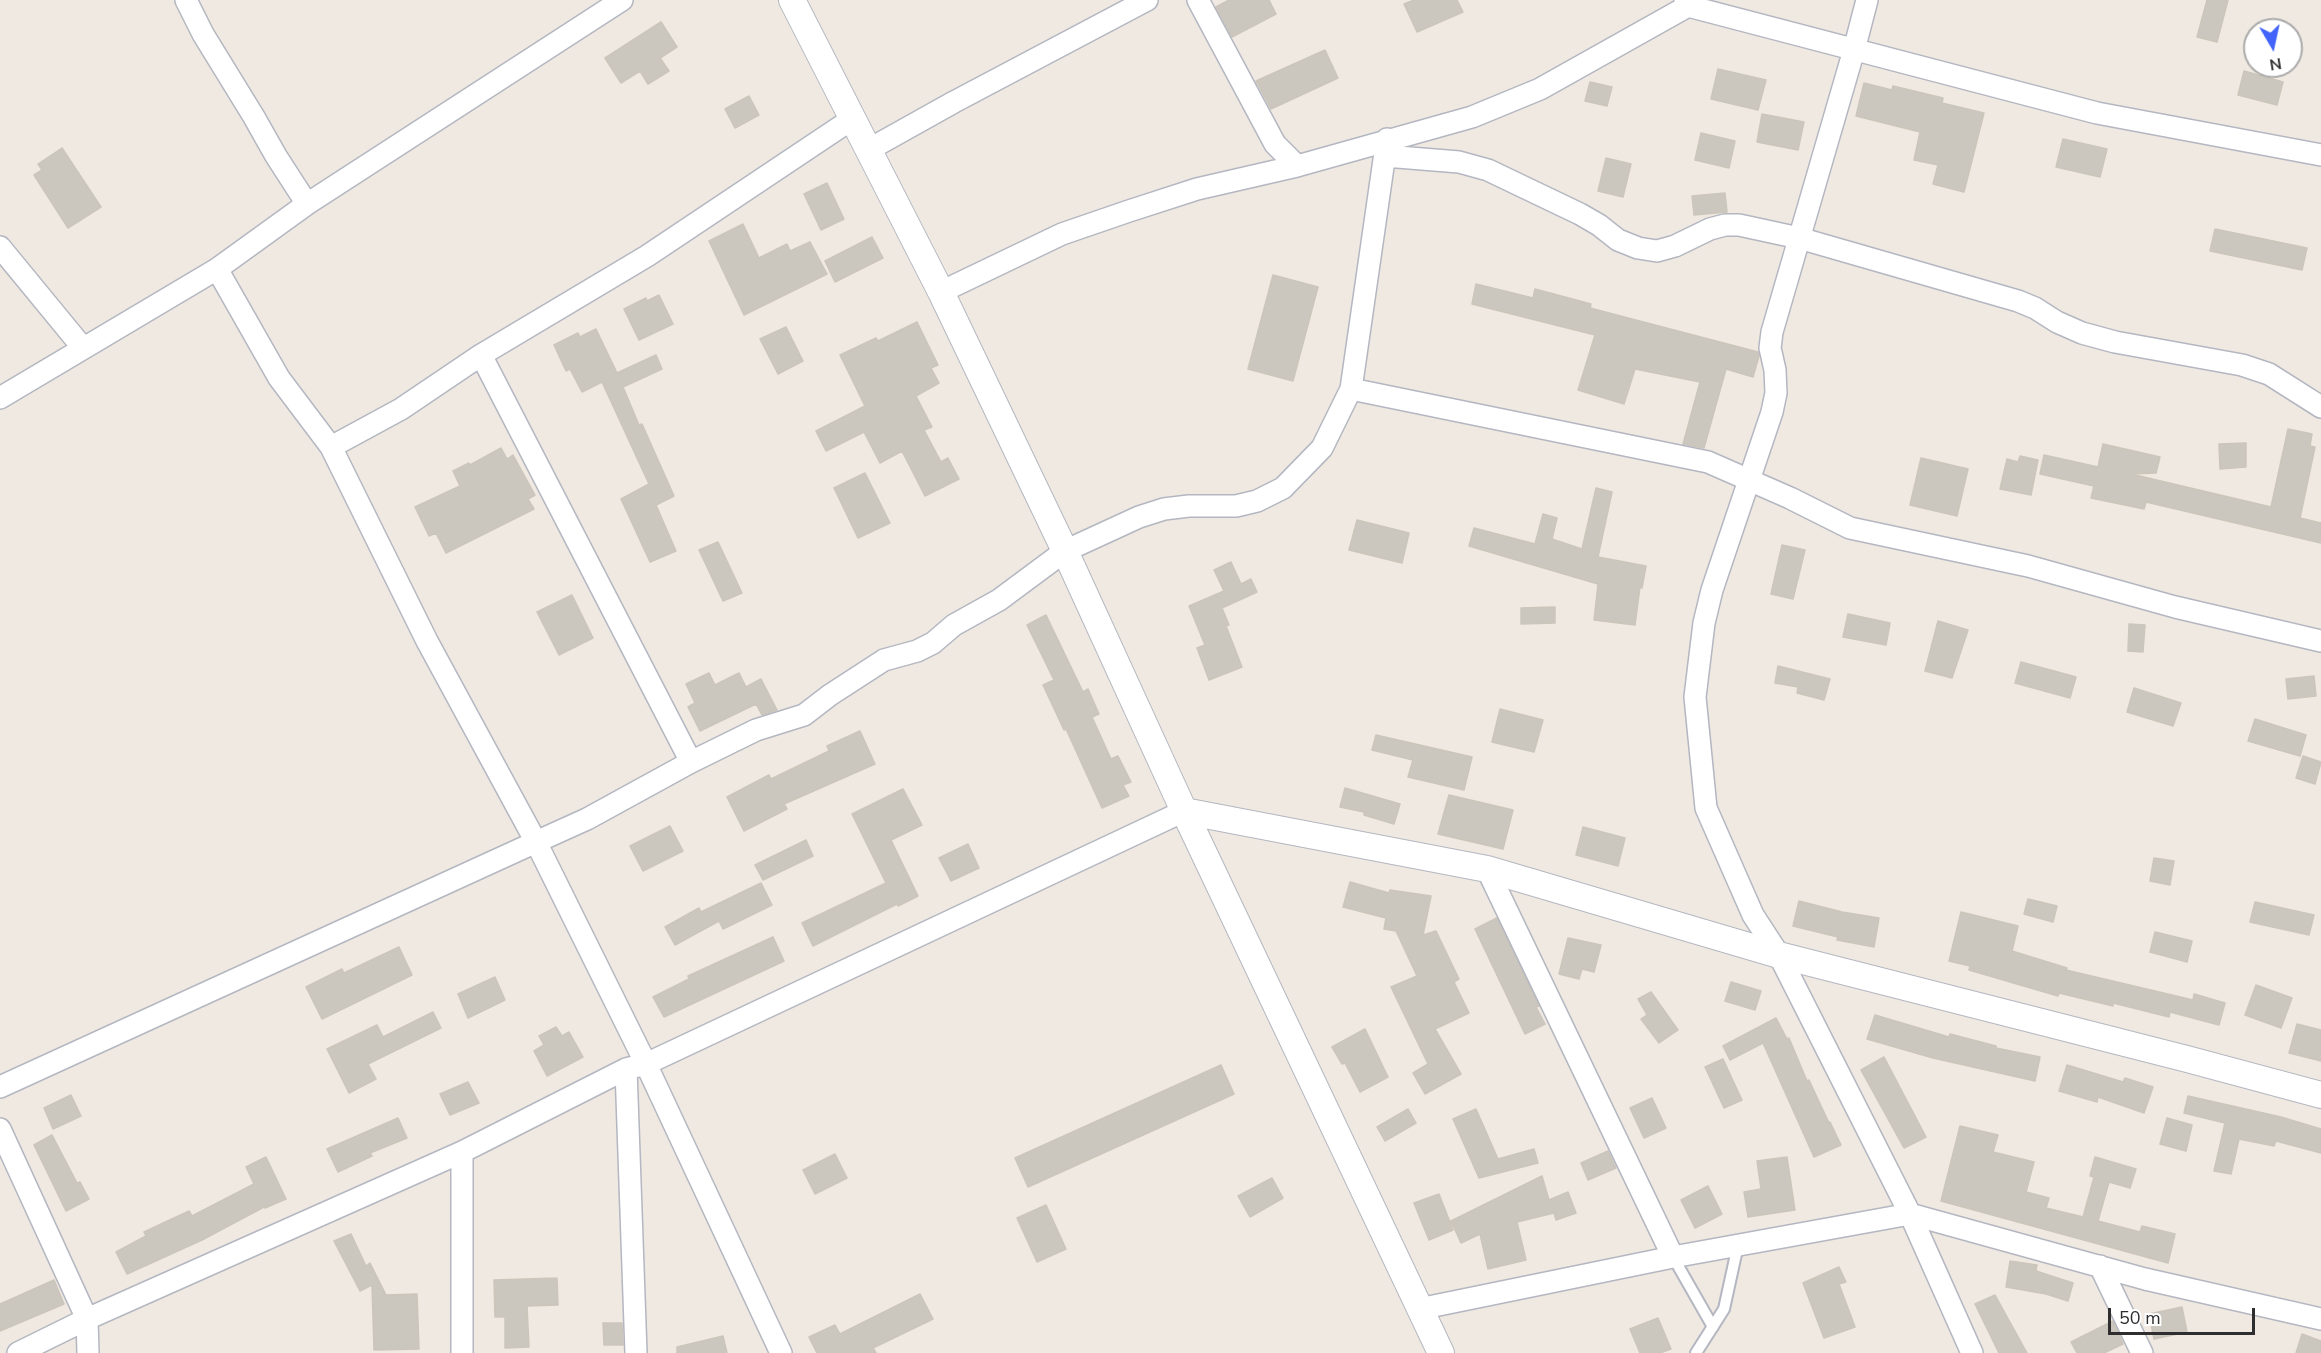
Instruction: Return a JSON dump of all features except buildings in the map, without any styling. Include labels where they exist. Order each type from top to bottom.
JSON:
[{"type":"street","points":[[186,0],[203,34],[307,204]]},
{"type":"street","points":[[0,398],[217,269],[307,204],[622,0]]},
{"type":"street","points":[[792,0],[941,292],[1065,551],[1184,811],[1440,1353]]},
{"type":"street","points":[[868,150],[1146,0]]},
{"type":"street","points":[[1198,0],[1260,119],[1275,144],[1297,166]]},
{"type":"street","points":[[1867,0],[1772,332],[1770,348],[1775,369],[1776,393],[1707,612],[1695,697],[1706,808],[1753,915],[1779,955],[1910,1214],[1972,1353]]},
{"type":"street","points":[[941,292],[1062,234],[1197,189],[1386,148],[1472,117],[1540,89],[1687,3],[1854,50],[2097,113],[2321,154]]},
{"type":"street","points":[[331,447],[401,409],[481,355],[647,256],[852,119]]},
{"type":"street","points":[[1386,148],[1488,170],[1580,214],[1618,240],[1638,248],[1657,251],[1725,225],[1739,225],[1799,238],[2018,300],[2082,333],[2115,342],[2242,364],[2269,374],[2321,407]]},
{"type":"street","points":[[0,1087],[587,819],[691,762],[756,730],[804,716],[884,660],[917,651],[933,643],[954,625],[999,600],[1065,551],[1139,517],[1164,509],[1189,506],[1236,507],[1257,501],[1283,489],[1322,448],[1351,389],[1386,148]]},
{"type":"street","points":[[0,247],[83,348]]},
{"type":"street","points":[[217,269],[279,378],[331,447],[426,640],[536,842],[636,1067],[781,1353]]},
{"type":"street","points":[[481,355],[691,762]]},
{"type":"street","points":[[1351,389],[1708,462],[1850,528],[2028,567],[2175,607],[2321,641]]},
{"type":"street","points":[[18,1353],[87,1319],[462,1152],[636,1067],[1184,811],[1487,869],[1779,955],[2321,1095]]},
{"type":"street","points":[[1487,869],[1673,1257]]},
{"type":"street","points":[[636,1067],[636,1353]]},
{"type":"street","points":[[0,1129],[87,1319],[88,1353]]},
{"type":"street","points":[[462,1152],[462,1353]]},
{"type":"street","points":[[1419,1309],[1673,1257],[1910,1214],[2145,1279],[2321,1319]]},
{"type":"street","points":[[2100,1266],[2142,1353]]},
{"type":"lane","points":[[1695,1353],[1724,1309],[1738,1245]]},
{"type":"lane","points":[[1673,1257],[1713,1327]]}]
